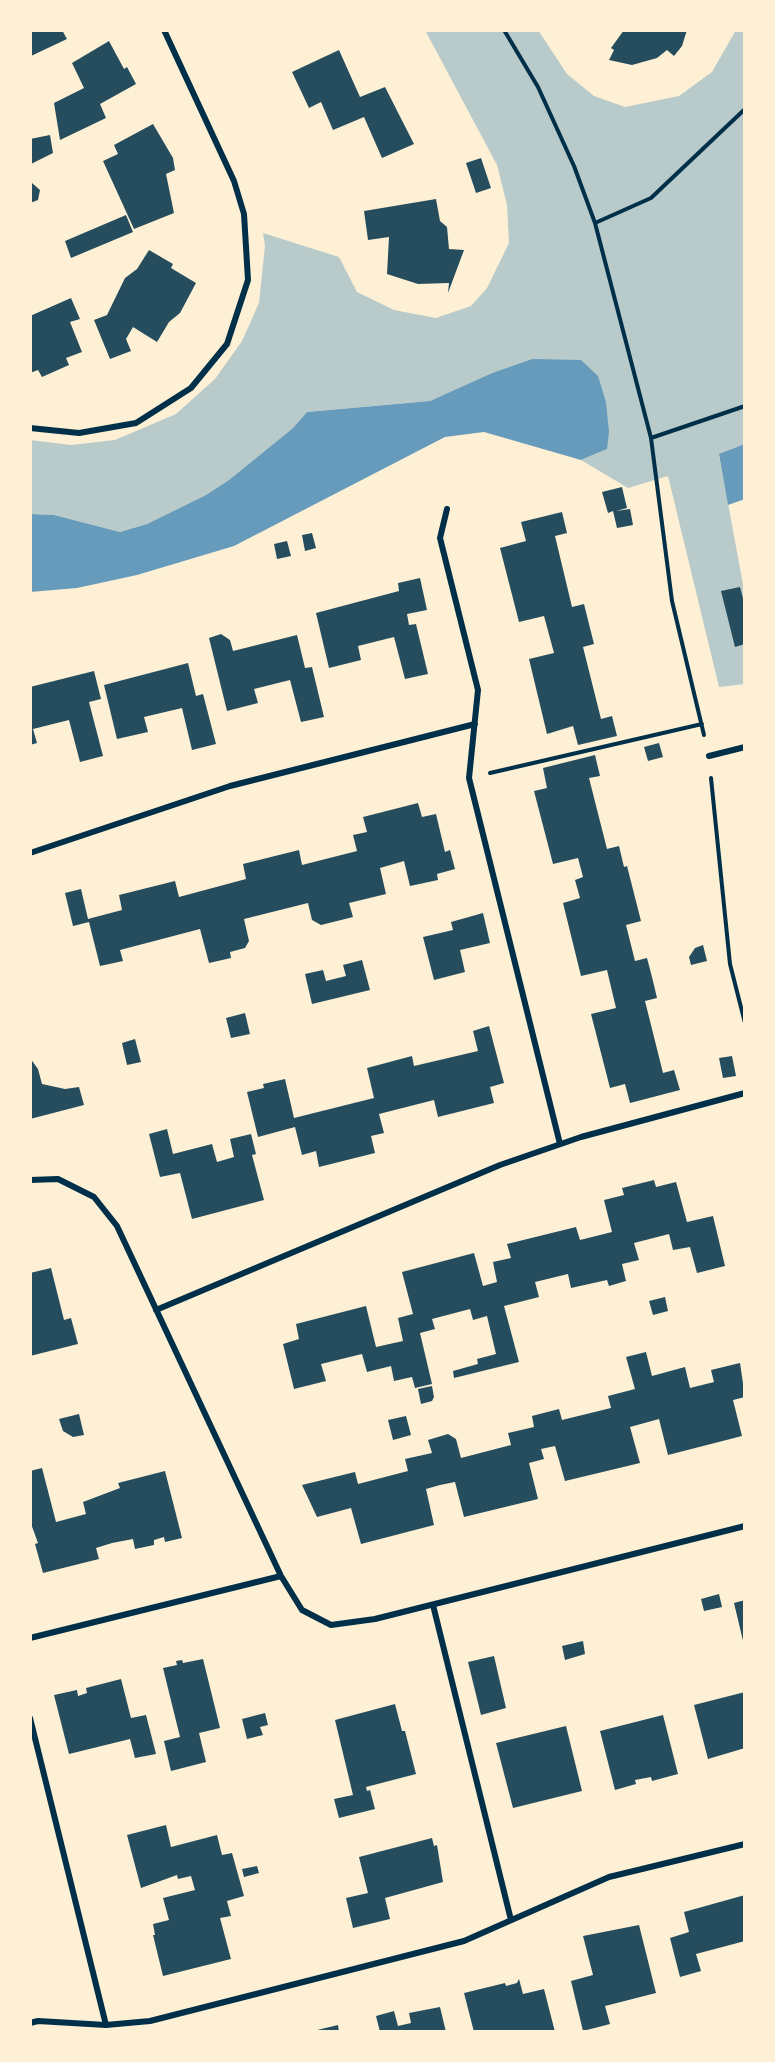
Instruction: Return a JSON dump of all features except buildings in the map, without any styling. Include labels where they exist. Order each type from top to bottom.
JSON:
[{"type":"street","points":[[30,428],[79,433],[136,423],[190,388],[227,344],[248,280],[244,214],[234,181],[164,30]]},
{"type":"street","points":[[447,509],[440,538],[478,690],[469,778],[560,1144]]},
{"type":"street","points":[[30,852],[230,786],[475,724]]},
{"type":"street","points":[[709,756],[745,747]]},
{"type":"street","points":[[156,1311],[489,1170],[560,1144],[745,1093]]},
{"type":"street","points":[[30,1180],[58,1179],[94,1197],[117,1226],[281,1576],[302,1610],[330,1625],[375,1619],[745,1526]]},
{"type":"street","points":[[30,1638],[281,1576]]},
{"type":"street","points":[[433,1605],[511,1920]]},
{"type":"street","points":[[30,1718],[106,2025]]},
{"type":"street","points":[[30,2023],[38,2021],[106,2025],[150,2021],[464,1941],[609,1877],[745,1844]]},
{"type":"path","points":[[504,30],[538,87],[595,223],[651,438],[672,601],[709,756],[730,964],[745,1023]]},
{"type":"path","points":[[595,223],[651,198],[745,110]]},
{"type":"path","points":[[651,438],[745,406]]},
{"type":"path","points":[[469,778],[702,724]]},
{"type":"shaded area","points":[[425,30],[538,30],[567,74],[594,96],[625,107],[679,96],[712,72],[736,30],[745,30],[745,444],[719,455],[745,595],[745,684],[719,687],[668,476],[628,488],[581,460],[607,449],[532,359],[492,373],[430,401],[307,412],[293,428],[229,480],[206,495],[147,524],[120,532],[54,515],[30,514],[30,440],[71,445],[115,440],[176,414],[215,379],[242,341],[259,303],[265,246],[263,233],[339,257],[357,292],[394,310],[436,318],[471,306],[487,288],[509,243],[507,205],[497,165]]},
{"type":"water","points":[[532,359],[581,360],[598,376],[606,402],[609,432],[607,449],[581,460],[484,432],[445,437],[234,546],[137,575],[77,588],[30,592],[30,514],[54,515],[120,532],[147,524],[206,495],[229,480],[293,428],[307,412],[430,401],[492,373]]},
{"type":"water","points":[[745,444],[745,499],[728,505],[719,454]]}]
